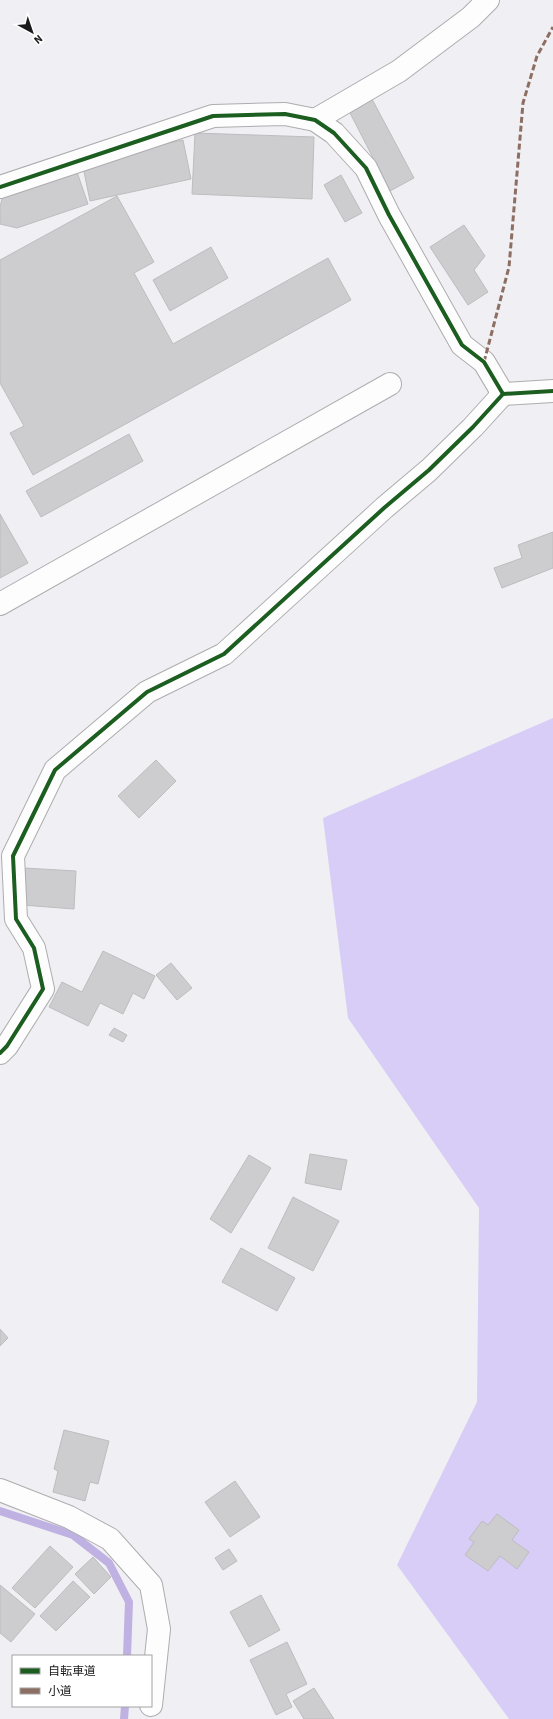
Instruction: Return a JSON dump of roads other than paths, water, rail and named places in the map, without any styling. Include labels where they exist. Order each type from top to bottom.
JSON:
[{"type":"street","points":[[315,120],[399,71],[471,17],[488,0]]},
{"type":"street","points":[[0,186],[213,116],[285,114],[315,120],[334,133],[366,168],[389,214],[462,345],[484,362],[503,394]]},
{"type":"street","points":[[0,604],[390,384]]},
{"type":"street","points":[[0,1053],[7,1046],[43,989],[34,948],[16,919],[13,856],[55,770],[147,692],[224,654],[384,508],[429,470],[473,427],[503,394],[553,391]]},
{"type":"street","points":[[0,1490],[69,1517],[110,1539],[151,1585],[159,1629],[152,1696]]},
{"type":"street","points":[[151,1707],[150,1715],[152,1719]]},
{"type":"waterway","points":[[0,1511],[73,1535],[109,1563],[129,1602],[127,1655]]},
{"type":"waterway","points":[[124,1719],[125,1707]]}]
